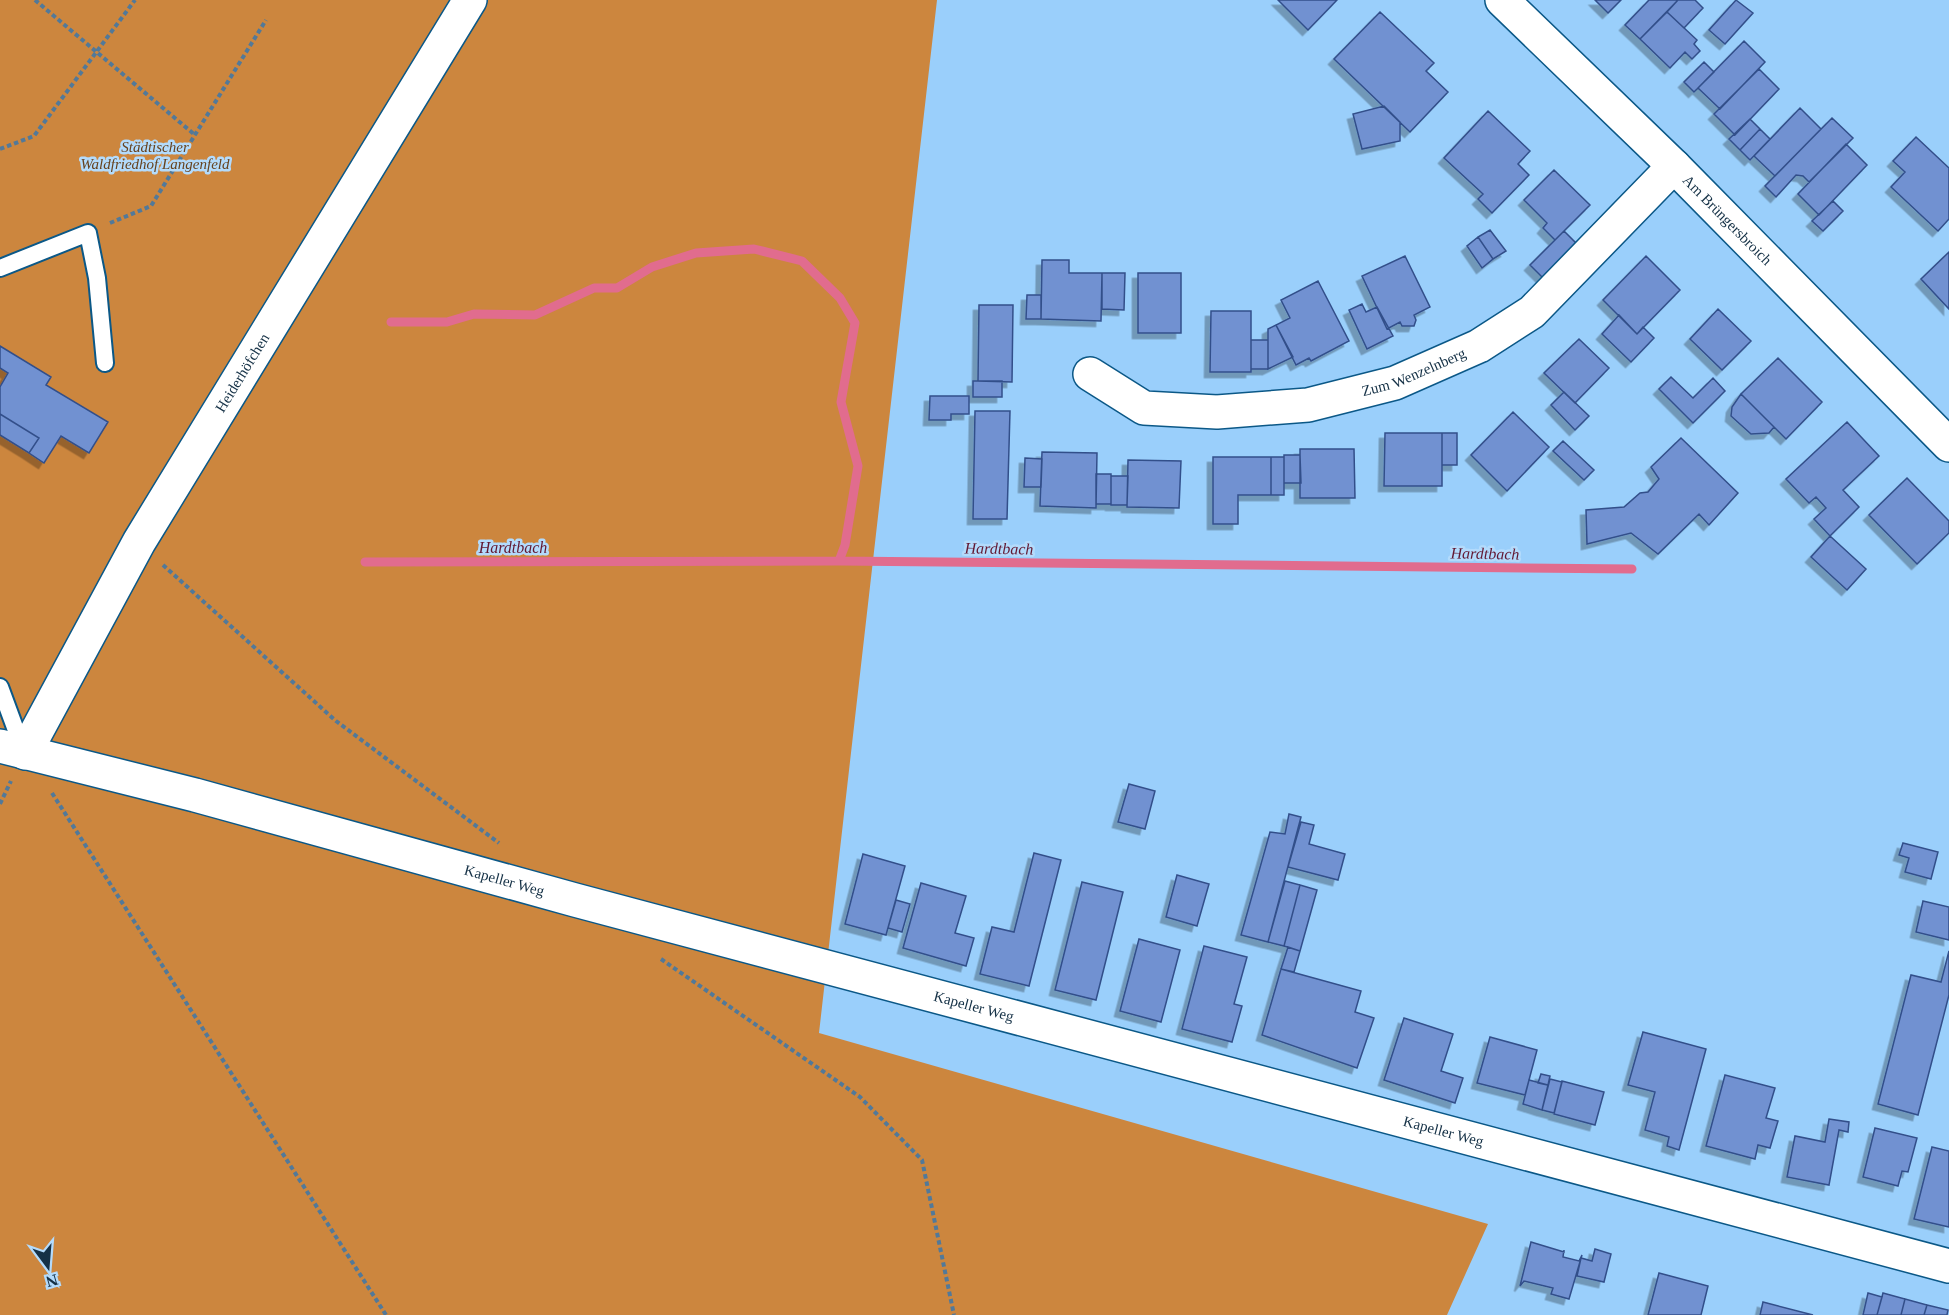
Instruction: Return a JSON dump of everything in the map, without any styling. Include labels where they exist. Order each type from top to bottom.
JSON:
[{"type":"street","name":"Heiderhöfchen","points":[[12,749],[470,0]]},
{"type":"street","name":"Am Brüngersbroich","points":[[1502,0],[1674,166],[1949,445]]},
{"type":"street","name":"Zum Wenzelnberg","points":[[1090,374],[1144,408],[1217,412],[1308,405],[1395,383],[1479,346],[1532,312],[1674,166]]},
{"type":"street","name":"Kapeller Weg","points":[[12,749],[195,795],[529,888],[1949,1266]]},
{"type":"lane","points":[[0,268],[88,233],[97,278],[105,363]]},
{"type":"lane","points":[[0,687],[12,749]]},
{"type":"path","points":[[35,0],[195,135]]},
{"type":"path","points":[[0,149],[34,136],[135,0]]},
{"type":"path","points":[[88,233],[151,206],[266,20]]},
{"type":"path","points":[[139,542],[336,721],[508,850]]},
{"type":"path","points":[[12,749],[169,974],[386,1315]]},
{"type":"path","points":[[652,953],[860,1097],[922,1160],[954,1315]]},
{"type":"green space","name":"Städtischer Waldfriedhof Langenfeld","points":[[0,0],[937,0],[819,1033],[1488,1224],[1447,1315],[0,1315]]},
{"type":"building","points":[[1278,0],[1337,0],[1308,30]]},
{"type":"building","points":[[1595,0],[1621,0],[1608,13]]},
{"type":"building","points":[[1649,0],[1678,0],[1640,39],[1625,25]]},
{"type":"building","points":[[1678,0],[1695,0],[1703,8],[1684,28],[1667,12]]},
{"type":"building","points":[[1736,0],[1753,13],[1725,44],[1709,30]]},
{"type":"building","points":[[1380,12],[1434,63],[1426,71],[1448,92],[1410,132],[1334,59]]},
{"type":"building","points":[[1667,12],[1697,40],[1694,44],[1700,51],[1692,59],[1685,52],[1670,68],[1640,39]]},
{"type":"building","points":[[1744,41],[1765,62],[1720,109],[1698,88]]},
{"type":"building","points":[[1704,62],[1714,72],[1694,92],[1684,82]]},
{"type":"building","points":[[1759,69],[1779,89],[1735,135],[1714,114]]},
{"type":"building","points":[[1384,106],[1400,122],[1400,141],[1362,149],[1353,114]]},
{"type":"building","points":[[1800,108],[1821,129],[1775,176],[1754,156]]},
{"type":"building","points":[[1488,111],[1530,151],[1518,164],[1529,175],[1492,213],[1478,199],[1483,194],[1444,158]]},
{"type":"building","points":[[1832,118],[1853,138],[1809,182],[1803,176],[1796,175],[1776,197],[1765,186]]},
{"type":"building","points":[[1750,119],[1760,129],[1740,150],[1729,139]]},
{"type":"building","points":[[1760,129],[1770,139],[1750,160],[1740,150]]},
{"type":"building","points":[[1916,137],[1949,168],[1949,219],[1938,231],[1891,187],[1905,172],[1893,161]]},
{"type":"building","points":[[1846,144],[1867,165],[1819,215],[1798,194]]},
{"type":"building","points":[[1554,170],[1590,205],[1555,240],[1543,228],[1547,223],[1524,200]]},
{"type":"building","points":[[1833,201],[1843,211],[1823,231],[1812,221]]},
{"type":"building","points":[[1490,230],[1506,251],[1493,259],[1478,237]]},
{"type":"building","points":[[1564,231],[1579,246],[1545,280],[1530,265]]},
{"type":"building","points":[[1478,237],[1493,259],[1482,268],[1467,246]]},
{"type":"building","points":[[1949,252],[1949,309],[1921,279]]},
{"type":"building","points":[[1405,256],[1430,307],[1414,315],[1416,320],[1414,326],[1402,326],[1400,322],[1387,329],[1362,276]]},
{"type":"building","points":[[1646,256],[1680,290],[1637,334],[1603,300]]},
{"type":"building","points":[[1042,260],[1069,260],[1069,273],[1102,273],[1101,321],[1041,319]]},
{"type":"building","points":[[1102,273],[1125,273],[1124,310],[1102,309]]},
{"type":"building","points":[[1138,273],[1181,273],[1181,333],[1138,333]]},
{"type":"building","points":[[1318,281],[1349,341],[1311,361],[1309,358],[1296,365],[1276,325],[1290,318],[1281,300]]},
{"type":"building","points":[[1027,295],[1041,295],[1041,319],[1026,319]]},
{"type":"building","points":[[1362,304],[1366,312],[1377,307],[1393,336],[1367,349],[1349,310]]},
{"type":"building","points":[[979,305],[1013,305],[1012,382],[978,381]]},
{"type":"building","points":[[1718,309],[1751,341],[1722,370],[1690,339]]},
{"type":"building","points":[[1211,311],[1251,311],[1251,372],[1210,372]]},
{"type":"building","points":[[1619,315],[1637,334],[1643,327],[1654,338],[1631,362],[1602,334]]},
{"type":"building","points":[[1276,325],[1293,357],[1268,369],[1268,329]]},
{"type":"building","points":[[1579,339],[1609,368],[1575,403],[1544,373]]},
{"type":"building","points":[[1251,340],[1268,340],[1268,369],[1251,369]]},
{"type":"building","points":[[0,346],[51,377],[46,385],[108,422],[89,453],[61,436],[44,463],[29,453],[39,438],[0,414],[0,387],[8,373],[0,368]]},
{"type":"building","points":[[1778,358],[1822,402],[1786,439],[1741,394]]},
{"type":"building","points":[[1671,377],[1693,398],[1713,378],[1725,391],[1693,423],[1659,389]]},
{"type":"building","points":[[973,381],[1002,381],[1002,397],[973,397]]},
{"type":"building","points":[[1564,392],[1589,416],[1575,430],[1551,405]]},
{"type":"building","points":[[1741,394],[1774,427],[1769,433],[1751,434],[1731,416],[1732,407]]},
{"type":"building","points":[[930,396],[969,396],[969,414],[951,414],[951,420],[929,420]]},
{"type":"building","points":[[975,411],[1010,411],[1007,519],[973,519]]},
{"type":"building","points":[[1513,412],[1549,447],[1507,491],[1471,455]]},
{"type":"building","points":[[0,414],[39,438],[29,453],[0,435]]},
{"type":"building","points":[[1847,422],[1879,456],[1843,490],[1859,507],[1830,536],[1814,519],[1826,508],[1816,497],[1809,503],[1786,479]]},
{"type":"building","points":[[1385,433],[1442,433],[1442,486],[1384,486]]},
{"type":"building","points":[[1442,433],[1457,433],[1457,465],[1442,465]]},
{"type":"building","points":[[1681,438],[1738,493],[1709,525],[1699,514],[1658,554],[1631,533],[1587,544],[1586,510],[1624,507],[1640,493],[1648,492],[1659,479],[1651,467]]},
{"type":"building","points":[[1563,441],[1594,470],[1584,480],[1553,451]]},
{"type":"building","points":[[1300,449],[1354,449],[1355,498],[1300,498]]},
{"type":"building","points":[[1042,452],[1097,453],[1096,508],[1040,506]]},
{"type":"building","points":[[1284,455],[1300,455],[1301,483],[1284,483]]},
{"type":"building","points":[[1213,457],[1271,457],[1271,495],[1238,495],[1238,524],[1213,524]]},
{"type":"building","points":[[1271,457],[1284,457],[1284,495],[1271,495]]},
{"type":"building","points":[[1025,458],[1042,459],[1041,487],[1024,487]]},
{"type":"building","points":[[1128,460],[1181,461],[1179,508],[1127,507]]},
{"type":"building","points":[[1096,474],[1111,474],[1111,504],[1096,504]]},
{"type":"building","points":[[1111,476],[1128,476],[1127,505],[1111,505]]},
{"type":"building","points":[[1907,478],[1949,521],[1949,533],[1917,564],[1869,515]]},
{"type":"building","points":[[1830,536],[1866,569],[1847,590],[1811,557]]},
{"type":"building","points":[[1129,784],[1155,791],[1145,829],[1118,822]]},
{"type":"building","points":[[1289,814],[1301,817],[1268,942],[1241,935],[1270,832],[1285,834]]},
{"type":"building","points":[[1301,822],[1314,825],[1309,844],[1345,854],[1338,880],[1288,867]]},
{"type":"building","points":[[1903,843],[1938,852],[1931,879],[1905,872],[1909,858],[1899,855]]},
{"type":"building","points":[[1034,853],[1061,860],[1029,986],[980,974],[992,927],[1014,932]]},
{"type":"building","points":[[863,854],[905,866],[886,935],[845,924]]},
{"type":"building","points":[[1177,875],[1209,884],[1197,926],[1166,917]]},
{"type":"building","points":[[1285,881],[1300,885],[1284,946],[1268,942]]},
{"type":"building","points":[[1082,882],[1123,892],[1096,1000],[1055,990]]},
{"type":"building","points":[[921,883],[966,896],[955,933],[974,938],[966,966],[903,948]]},
{"type":"building","points":[[1300,885],[1317,890],[1300,951],[1284,946]]},
{"type":"building","points":[[896,900],[910,904],[902,932],[888,928]]},
{"type":"building","points":[[1923,901],[1949,907],[1949,940],[1916,932]]},
{"type":"building","points":[[1139,939],[1180,950],[1161,1022],[1120,1011]]},
{"type":"building","points":[[1204,946],[1247,957],[1234,1004],[1242,1006],[1232,1042],[1182,1029]]},
{"type":"building","points":[[1288,947],[1300,951],[1294,972],[1281,969]]},
{"type":"building","points":[[1949,951],[1949,995],[1918,1115],[1878,1104],[1911,975],[1941,982]]},
{"type":"building","points":[[1281,969],[1361,991],[1355,1012],[1374,1018],[1357,1068],[1262,1035]]},
{"type":"building","points":[[1404,1018],[1453,1034],[1441,1071],[1463,1078],[1455,1103],[1384,1080]]},
{"type":"building","points":[[1643,1032],[1706,1049],[1679,1150],[1667,1146],[1669,1137],[1645,1130],[1655,1092],[1628,1085]]},
{"type":"building","points":[[1490,1037],[1537,1050],[1525,1095],[1477,1083]]},
{"type":"building","points":[[1541,1074],[1550,1076],[1548,1085],[1538,1083]]},
{"type":"building","points":[[1725,1075],[1775,1088],[1766,1118],[1778,1121],[1770,1148],[1758,1145],[1755,1159],[1706,1146]]},
{"type":"building","points":[[1550,1079],[1562,1082],[1554,1113],[1542,1110]]},
{"type":"building","points":[[1529,1080],[1548,1085],[1542,1110],[1523,1104]]},
{"type":"building","points":[[1562,1081],[1604,1092],[1595,1125],[1554,1114]]},
{"type":"building","points":[[1829,1119],[1849,1122],[1848,1132],[1839,1130],[1829,1185],[1787,1177],[1795,1136],[1825,1142]]},
{"type":"building","points":[[1875,1128],[1917,1138],[1908,1172],[1902,1171],[1898,1186],[1863,1177]]},
{"type":"building","points":[[1932,1147],[1949,1151],[1949,1227],[1914,1219]]},
{"type":"building","points":[[1531,1242],[1564,1252],[1563,1257],[1579,1261],[1582,1255],[1569,1299],[1551,1294],[1553,1288],[1524,1281],[1520,1286]]},
{"type":"building","points":[[1595,1249],[1611,1254],[1604,1282],[1577,1276],[1581,1258],[1592,1261]]},
{"type":"building","points":[[1659,1273],[1708,1286],[1701,1315],[1648,1315]]},
{"type":"building","points":[[1868,1293],[1882,1297],[1877,1315],[1863,1315]]},
{"type":"building","points":[[1883,1293],[1905,1299],[1901,1315],[1877,1315]]},
{"type":"building","points":[[1905,1299],[1927,1305],[1924,1315],[1901,1315]]},
{"type":"building","points":[[1763,1302],[1813,1315],[1760,1315]]},
{"type":"building","points":[[1927,1305],[1948,1310],[1947,1315],[1924,1315]]},
{"type":"waterway","points":[[391,322],[447,322],[474,314],[535,315],[594,288],[617,288],[652,267],[696,253],[754,249],[802,261],[840,298],[855,323],[841,402],[858,466],[845,545],[839,561]]},
{"type":"waterway","name":"Hardtbach","points":[[365,562],[839,561],[1632,569]]}]
